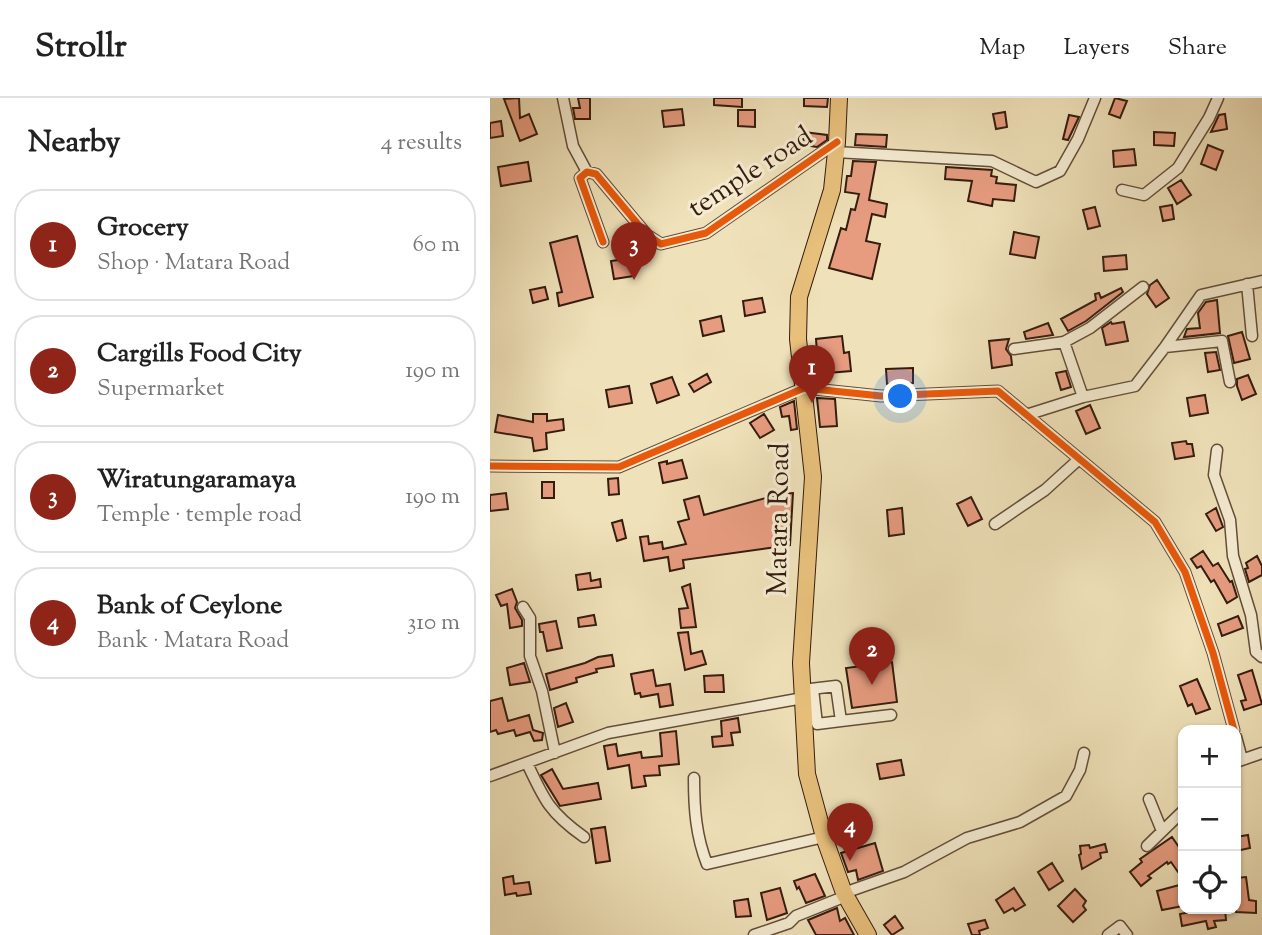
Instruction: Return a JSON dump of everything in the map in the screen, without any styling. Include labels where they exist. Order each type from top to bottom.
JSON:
[{"type":"highway","name":"Matara Road","points":[[839,98],[832,190],[799,297],[798,339],[813,477],[801,663],[806,692],[807,774],[824,837],[845,895],[868,935]]},
{"type":"street","points":[[563,98],[573,146],[587,172],[580,178],[603,242]]},
{"type":"street","points":[[837,147],[992,160],[1037,182],[1060,171],[1078,139],[1095,98]]},
{"type":"street","points":[[1122,190],[1144,195],[1178,168],[1209,118],[1218,98]]},
{"type":"street","name":"temple road","points":[[587,172],[596,174],[647,234],[662,244],[706,233],[837,147]]},
{"type":"street","points":[[1026,415],[1083,397],[1135,386],[1201,295],[1262,281]]},
{"type":"street","points":[[1247,284],[1252,336]]},
{"type":"street","points":[[1014,349],[1064,342],[1090,328],[1143,287]]},
{"type":"street","points":[[1165,347],[1222,341],[1230,382]]},
{"type":"street","points":[[1064,342],[1083,397]]},
{"type":"street","points":[[490,466],[619,467],[804,388],[881,396],[998,391],[1155,522],[1185,572],[1213,653],[1233,725]]},
{"type":"street","points":[[1217,450],[1214,475],[1230,520],[1233,556],[1251,615],[1256,652],[1262,657]]},
{"type":"street","points":[[995,524],[1045,490],[1078,460]]},
{"type":"street","points":[[523,607],[530,618],[530,656],[542,691],[555,753]]},
{"type":"street","points":[[490,776],[608,733],[836,686],[841,721]]},
{"type":"street","points":[[806,692],[817,724],[891,715]]},
{"type":"street","points":[[754,935],[789,923],[796,916],[904,872],[967,838],[1020,822],[1066,796],[1080,770],[1084,753]]},
{"type":"street","points":[[1241,759],[1262,754]]},
{"type":"street","points":[[527,763],[543,797],[559,819],[584,838]]},
{"type":"street","points":[[694,778],[694,809],[700,844],[707,864],[824,837]]},
{"type":"street","points":[[1149,799],[1162,831]]},
{"type":"street","points":[[1147,846],[1178,816]]},
{"type":"street","points":[[1108,935],[1120,926],[1127,935]]},
{"type":"building","points":[[519,98],[520,118],[529,114],[537,134],[520,141],[504,99]]},
{"type":"building","points":[[578,98],[590,98],[590,119],[575,119],[573,108],[580,108]]},
{"type":"building","points":[[714,98],[742,98],[742,107],[714,105]]},
{"type":"building","points":[[804,98],[828,98],[827,107],[804,106]]},
{"type":"building","points":[[1115,98],[1127,101],[1120,118],[1109,114]]},
{"type":"building","points":[[682,109],[684,125],[664,127],[662,111]]},
{"type":"building","points":[[738,110],[755,110],[755,127],[738,126]]},
{"type":"building","points":[[1005,112],[1007,127],[996,129],[993,114]]},
{"type":"building","points":[[1225,114],[1227,129],[1211,132],[1219,115]]},
{"type":"building","points":[[1069,115],[1079,117],[1068,140],[1063,139]]},
{"type":"building","points":[[501,121],[503,136],[490,138],[490,123]]},
{"type":"building","points":[[804,132],[827,135],[827,140],[817,147],[803,145]]},
{"type":"building","points":[[1154,132],[1175,133],[1174,146],[1154,145]]},
{"type":"building","points":[[856,134],[887,135],[886,147],[855,145]]},
{"type":"building","points":[[1208,145],[1223,151],[1216,170],[1201,164]]},
{"type":"building","points":[[1134,149],[1136,165],[1114,167],[1113,151]]},
{"type":"building","points":[[853,161],[876,162],[869,200],[887,204],[885,217],[872,214],[866,241],[880,244],[872,279],[829,268],[841,228],[846,230],[851,209],[855,210],[859,194],[845,192]]},
{"type":"building","points":[[528,162],[531,181],[501,186],[498,167]]},
{"type":"building","points":[[946,167],[992,170],[991,176],[997,177],[996,183],[1016,185],[1014,201],[993,199],[992,206],[968,201],[972,181],[945,179]]},
{"type":"building","points":[[1181,180],[1191,195],[1177,204],[1168,188]]},
{"type":"building","points":[[1172,205],[1174,219],[1163,221],[1160,207]]},
{"type":"building","points":[[1095,207],[1100,226],[1088,229],[1083,210]]},
{"type":"building","points":[[1014,232],[1039,237],[1035,258],[1010,254]]},
{"type":"building","points":[[577,236],[593,297],[559,306],[557,293],[562,292],[550,243]]},
{"type":"building","points":[[1126,255],[1127,269],[1104,271],[1103,257]]},
{"type":"building","points":[[632,258],[634,276],[614,279],[611,261]]},
{"type":"building","points":[[1157,280],[1169,298],[1156,307],[1147,294],[1150,285]]},
{"type":"building","points":[[545,287],[548,299],[533,303],[530,290]]},
{"type":"building","points":[[1121,288],[1123,292],[1086,321],[1068,331],[1061,319],[1096,300],[1095,294],[1099,293],[1101,298]]},
{"type":"building","points":[[762,298],[765,312],[745,316],[743,301]]},
{"type":"building","points":[[1217,300],[1220,333],[1184,337],[1187,329],[1200,328],[1198,313],[1206,302]]},
{"type":"building","points":[[721,316],[724,331],[703,336],[700,321]]},
{"type":"building","points":[[1111,322],[1124,322],[1128,341],[1106,345],[1102,328]]},
{"type":"building","points":[[1048,323],[1053,335],[1026,339],[1024,332]]},
{"type":"building","points":[[1242,332],[1250,359],[1234,363],[1228,336]]},
{"type":"building","points":[[842,336],[844,353],[849,352],[851,371],[828,373],[826,352],[817,353],[816,339]]},
{"type":"building","points":[[1009,339],[1006,349],[1011,356],[1012,365],[992,368],[989,341]]},
{"type":"building","points":[[1216,352],[1220,370],[1208,372],[1205,353]]},
{"type":"building","points":[[913,368],[913,383],[887,384],[886,369]]},
{"type":"building","points":[[1066,371],[1071,387],[1061,390],[1056,373]]},
{"type":"building","points":[[707,374],[711,382],[694,392],[689,384]]},
{"type":"building","points":[[1248,375],[1256,394],[1242,400],[1237,379]]},
{"type":"building","points":[[672,377],[679,395],[657,403],[651,384]]},
{"type":"building","points":[[629,386],[632,403],[609,407],[606,390]]},
{"type":"building","points":[[1205,395],[1208,413],[1190,416],[1187,398]]},
{"type":"building","points":[[817,398],[835,399],[837,426],[820,427]]},
{"type":"building","points":[[794,401],[797,429],[791,430],[789,416],[782,417],[780,407]]},
{"type":"building","points":[[1090,405],[1100,428],[1086,434],[1076,411]]},
{"type":"building","points":[[533,414],[547,414],[547,421],[563,419],[564,430],[546,433],[547,449],[534,451],[532,438],[495,432],[498,415],[533,422]]},
{"type":"building","points":[[764,414],[774,430],[760,438],[750,423]]},
{"type":"building","points":[[1186,441],[1187,444],[1192,444],[1194,456],[1175,459],[1172,443]]},
{"type":"building","points":[[682,460],[687,478],[663,483],[659,463]]},
{"type":"building","points":[[618,478],[619,494],[609,495],[608,479]]},
{"type":"building","points":[[542,482],[554,482],[554,498],[542,498]]},
{"type":"building","points":[[506,493],[508,509],[490,511],[490,495]]},
{"type":"building","points":[[793,493],[790,545],[683,560],[684,568],[670,571],[668,557],[644,561],[640,537],[648,536],[649,544],[662,542],[663,549],[686,544],[678,522],[689,519],[684,500],[699,496],[704,515],[780,494]]},
{"type":"building","points":[[971,497],[982,519],[968,526],[957,504]]},
{"type":"building","points":[[902,508],[904,534],[889,536],[887,510]]},
{"type":"building","points":[[1216,508],[1223,527],[1216,531],[1206,514]]},
{"type":"building","points":[[622,520],[626,538],[617,541],[612,523]]},
{"type":"building","points":[[1203,551],[1213,566],[1218,563],[1230,582],[1232,581],[1237,597],[1227,603],[1214,580],[1211,582],[1201,566],[1197,568],[1191,559]]},
{"type":"building","points":[[1257,556],[1262,566],[1262,575],[1249,582],[1246,563]]},
{"type":"building","points":[[590,573],[591,581],[600,579],[601,587],[578,590],[576,575]]},
{"type":"building","points":[[690,584],[696,627],[681,628],[679,609],[688,608],[682,587]]},
{"type":"building","points":[[512,589],[522,626],[510,628],[507,604],[501,606],[496,595]]},
{"type":"building","points":[[594,615],[596,625],[579,627],[578,618]]},
{"type":"building","points":[[1238,616],[1243,628],[1222,636],[1218,624]]},
{"type":"building","points":[[556,621],[562,648],[547,651],[539,624]]},
{"type":"building","points":[[688,632],[691,654],[702,651],[706,664],[685,670],[678,633]]},
{"type":"building","points":[[612,655],[614,666],[596,669],[597,672],[576,678],[577,682],[550,690],[546,674]]},
{"type":"building","points":[[892,662],[897,702],[852,708],[846,668]]},
{"type":"building","points":[[524,663],[530,682],[510,685],[507,668]]},
{"type":"building","points":[[653,670],[656,686],[670,684],[673,705],[660,707],[658,694],[641,697],[640,693],[635,694],[631,674]]},
{"type":"building","points":[[1252,670],[1262,704],[1244,710],[1241,701],[1246,700],[1238,675]]},
{"type":"building","points":[[723,675],[724,692],[705,692],[704,676]]},
{"type":"building","points":[[1197,679],[1210,709],[1196,714],[1192,704],[1188,706],[1180,686]]},
{"type":"building","points":[[502,698],[508,721],[529,715],[533,730],[543,733],[542,740],[534,741],[530,732],[516,736],[514,730],[498,734],[496,730],[490,732],[490,701]]},
{"type":"building","points":[[566,703],[573,722],[558,727],[554,708]]},
{"type":"building","points":[[738,718],[740,732],[731,733],[733,745],[713,747],[712,737],[722,736],[721,721]]},
{"type":"building","points":[[676,731],[679,764],[659,766],[660,775],[644,776],[646,786],[632,788],[629,765],[608,769],[604,746],[616,744],[618,756],[641,752],[642,758],[662,756],[660,733]]},
{"type":"building","points":[[901,760],[904,775],[880,779],[877,764]]},
{"type":"building","points":[[552,769],[563,789],[598,783],[601,799],[560,806],[541,775]]},
{"type":"building","points":[[605,827],[610,861],[596,863],[591,829]]},
{"type":"building","points":[[1248,835],[1250,848],[1241,850],[1241,836]]},
{"type":"building","points":[[1172,837],[1178,846],[1178,872],[1171,862],[1167,862],[1148,876],[1151,878],[1141,886],[1130,872],[1142,862],[1140,859]]},
{"type":"building","points":[[875,843],[883,871],[858,880],[856,870],[848,872],[841,853]]},
{"type":"building","points":[[1105,844],[1107,852],[1100,853],[1101,858],[1082,869],[1080,846],[1089,845],[1090,848]]},
{"type":"building","points":[[1052,863],[1063,881],[1049,890],[1038,872]]},
{"type":"building","points":[[815,874],[825,896],[806,903],[794,881]]},
{"type":"building","points":[[513,876],[514,884],[529,882],[531,894],[505,895],[503,878]]},
{"type":"building","points":[[1246,877],[1249,900],[1256,901],[1256,913],[1241,912],[1241,878]]},
{"type":"building","points":[[1178,885],[1178,907],[1162,910],[1157,891]]},
{"type":"building","points":[[780,888],[787,913],[767,920],[761,893]]},
{"type":"building","points":[[1014,888],[1025,905],[1004,913],[996,900]]},
{"type":"building","points":[[1075,889],[1086,901],[1083,906],[1086,910],[1073,922],[1058,906]]},
{"type":"building","points":[[748,899],[751,916],[736,917],[734,901]]},
{"type":"building","points":[[837,908],[840,921],[845,918],[854,935],[816,935],[808,920]]},
{"type":"building","points":[[1180,914],[1225,914],[1226,920],[1214,921],[1216,927],[1208,929],[1206,921],[1182,926]]},
{"type":"building","points":[[895,916],[903,928],[892,935],[884,925]]},
{"type":"building","points":[[985,920],[988,928],[979,931],[980,935],[972,935],[968,924]]},
{"type":"cycle path","points":[[603,242],[580,178],[587,172],[596,174],[647,235],[661,244],[706,233],[837,142]]},
{"type":"cycle path","points":[[490,466],[619,467],[804,388],[881,396],[998,391],[1155,522],[1185,572],[1213,653],[1233,725]]},
{"type":"place","name":"Wiratungaramaya","points":[[634,280]]},
{"type":"place","name":"Grocery","points":[[812,403]]},
{"type":"place","name":"Cargills Food City","points":[[872,685]]},
{"type":"place","name":"Bank of Ceylone","points":[[850,861]]}]
